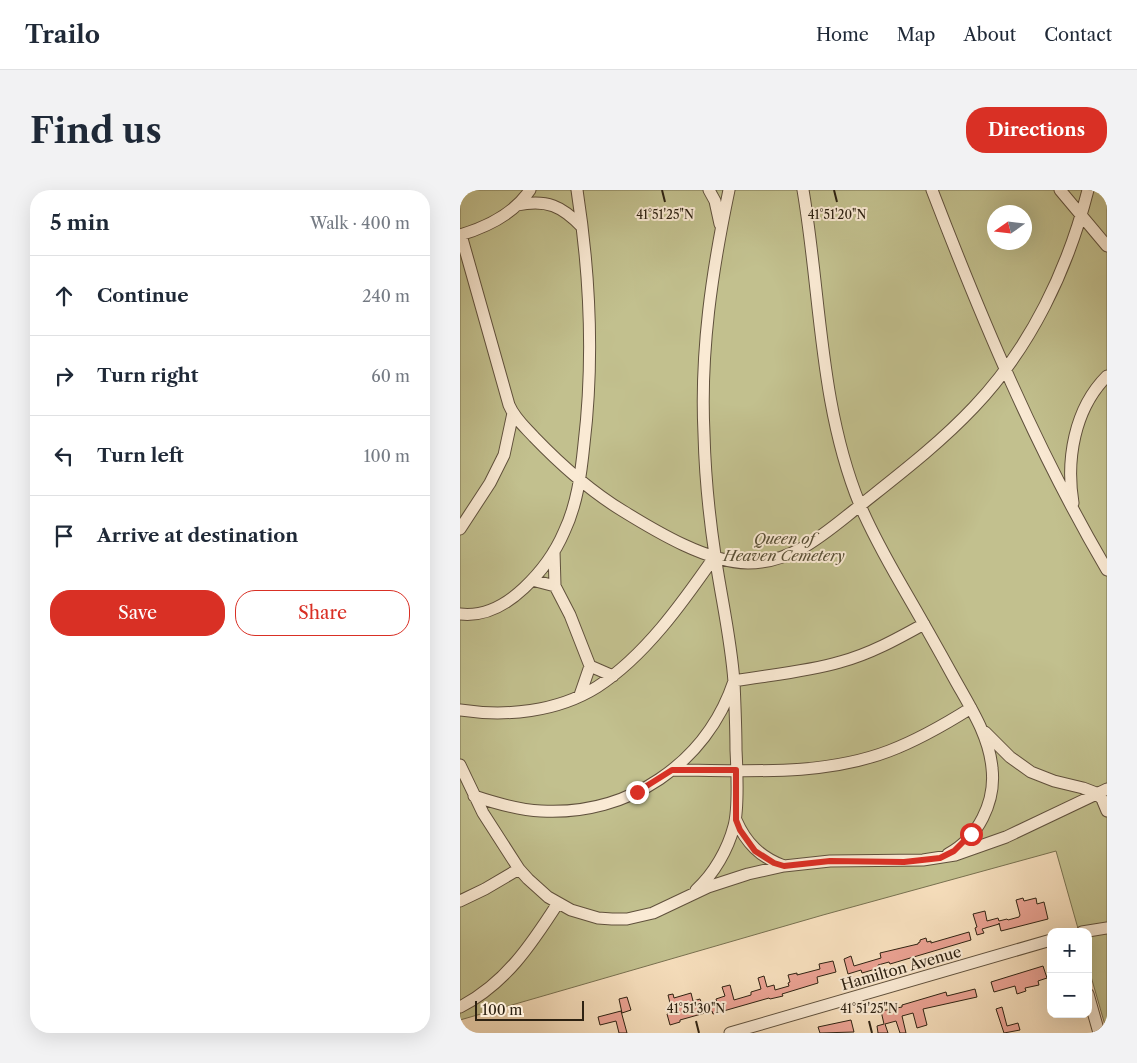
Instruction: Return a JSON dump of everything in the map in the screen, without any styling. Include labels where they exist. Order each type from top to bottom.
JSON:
[{"type":"street","points":[[530,190],[517,205],[495,221],[460,235],[512,413],[546,450],[579,479],[632,517],[672,539],[715,556],[748,563],[788,556],[813,542],[937,444],[975,406],[1023,345],[1048,299],[1061,271],[1088,190]]},
{"type":"street","points":[[460,614],[488,612],[516,596],[532,580],[554,551],[570,516],[579,479],[586,431],[589,357],[587,272],[577,190]]},
{"type":"street","points":[[709,190],[721,228]]},
{"type":"street","points":[[692,894],[717,864],[730,838],[736,820],[734,681],[715,556],[704,433],[704,374],[712,280],[729,190]]},
{"type":"street","points":[[803,190],[833,413],[844,457],[860,505],[877,540],[981,727],[992,767],[992,794],[978,826],[954,851],[940,858]]},
{"type":"street","points":[[932,190],[1005,369],[1041,447],[1106,568]]},
{"type":"street","points":[[1060,190],[1107,246]]},
{"type":"street","points":[[517,205],[535,202],[551,205],[567,213],[582,227]]},
{"type":"street","points":[[1075,513],[1071,492],[1072,448],[1092,395],[1107,376]]},
{"type":"street","points":[[460,530],[480,500],[504,456],[512,413]]},
{"type":"street","points":[[554,551],[555,586],[573,622],[590,666],[580,695]]},
{"type":"street","points":[[460,710],[493,714],[540,709],[580,695],[596,687],[613,676],[641,650],[676,611],[715,556]]},
{"type":"street","points":[[532,580],[555,586]]},
{"type":"street","points":[[734,681],[842,662],[881,647],[924,624]]},
{"type":"street","points":[[590,666],[613,676]]},
{"type":"street","points":[[474,796],[496,803],[538,811],[587,809],[627,797],[672,770],[694,749],[714,723],[729,696],[734,681]]},
{"type":"street","points":[[672,770],[807,768],[859,760],[888,752],[917,739],[971,708]]},
{"type":"street","points":[[981,727],[1005,753],[1031,772],[1054,781],[1102,792]]},
{"type":"street","points":[[460,765],[474,796],[493,830],[519,869],[539,890],[558,903],[598,918],[627,919],[653,913],[692,894],[728,880],[784,866],[830,861],[904,862],[940,858],[972,850],[1006,837],[1102,792]]},
{"type":"street","points":[[1102,792],[1107,811]]},
{"type":"street","points":[[736,820],[744,838],[755,851],[769,860],[784,866]]},
{"type":"street","points":[[460,901],[519,869]]},
{"type":"street","points":[[460,1007],[484,992],[510,970],[540,932],[558,903]]},
{"type":"street","points":[[1092,930],[1107,928]]},
{"type":"street","name":"Hamilton Avenue","points":[[730,1033],[1047,941]]},
{"type":"street","points":[[1092,1008],[1099,1033]]},
{"type":"green space","name":"Queen of Heaven Cemetery","points":[[460,190],[1107,190],[1107,1032],[1092,980],[1092,928],[1078,928],[1056,851],[823,915],[460,1020]]},
{"type":"building","points":[[1023,898],[1024,901],[1036,898],[1037,904],[1044,902],[1048,919],[1001,931],[999,923],[982,929],[984,933],[977,935],[973,914],[985,911],[987,921],[998,918],[999,921],[1008,920],[1019,917],[1016,900]]},
{"type":"building","points":[[969,932],[971,940],[890,964],[889,962],[878,965],[879,968],[862,973],[861,970],[848,974],[844,959],[851,956],[854,966],[881,958],[880,953],[918,944],[920,940],[926,938],[927,942],[931,941],[931,943]]},
{"type":"building","points":[[833,961],[836,972],[817,977],[818,983],[782,994],[783,996],[769,998],[713,1014],[712,1011],[680,1020],[680,1022],[670,1025],[667,1014],[669,1013],[667,1008],[671,1007],[668,995],[673,994],[674,998],[691,993],[693,1001],[700,999],[703,1007],[717,1003],[716,999],[725,996],[722,987],[730,985],[734,1000],[751,995],[751,992],[761,989],[758,978],[764,976],[767,987],[774,985],[775,990],[789,986],[788,975],[797,973],[797,975],[820,969],[819,964]]},
{"type":"building","points":[[1043,966],[1047,978],[1038,981],[1039,985],[1025,988],[1026,991],[1017,994],[1015,986],[994,992],[991,982]]},
{"type":"building","points":[[975,989],[977,997],[923,1009],[927,1025],[917,1028],[913,1013],[902,1016],[906,1033],[900,1033],[896,1021],[885,1024],[888,1033],[878,1033],[877,1026],[884,1024],[881,1011],[902,1007],[902,1005],[946,992],[947,996]]},
{"type":"building","points":[[627,997],[631,1010],[622,1013],[619,999]]},
{"type":"building","points":[[1002,1007],[1007,1026],[1018,1023],[1020,1030],[1004,1033],[996,1009]]},
{"type":"building","points":[[621,1011],[627,1033],[619,1033],[616,1021],[600,1025],[598,1017]]},
{"type":"building","points":[[851,1020],[854,1032],[820,1033],[818,1027]]},
{"type":"route","points":[[637,792],[672,770],[736,770],[736,820],[744,838],[755,851],[774,863],[784,866],[830,861],[904,862],[940,858],[954,851],[971,834]]}]
